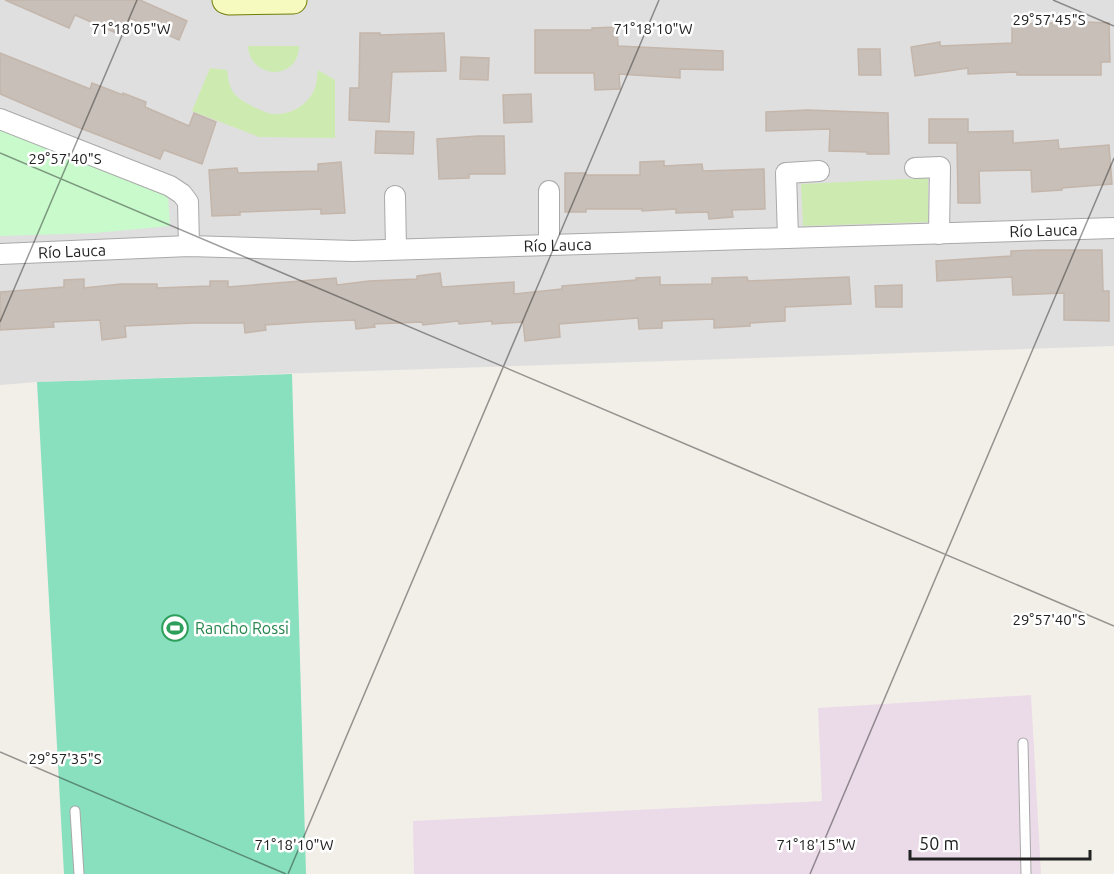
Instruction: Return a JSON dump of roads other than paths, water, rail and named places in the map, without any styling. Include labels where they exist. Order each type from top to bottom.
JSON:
[{"type":"main road","points":[[228,0],[293,0]]},
{"type":"street","points":[[0,119],[170,186],[182,194],[188,202],[189,246]]},
{"type":"street","points":[[915,168],[940,167],[939,234]]},
{"type":"street","points":[[788,238],[786,173],[819,171]]},
{"type":"street","points":[[549,191],[549,245]]},
{"type":"street","points":[[395,196],[396,249]]},
{"type":"street","name":"Río Lauca","points":[[0,254],[189,246],[396,249],[1114,228]]},
{"type":"lane","points":[[1023,743],[1026,874]]},
{"type":"lane","points":[[75,811],[79,874]]},
{"type":"place","name":"Rancho Rossi","points":[[175,628]]}]
